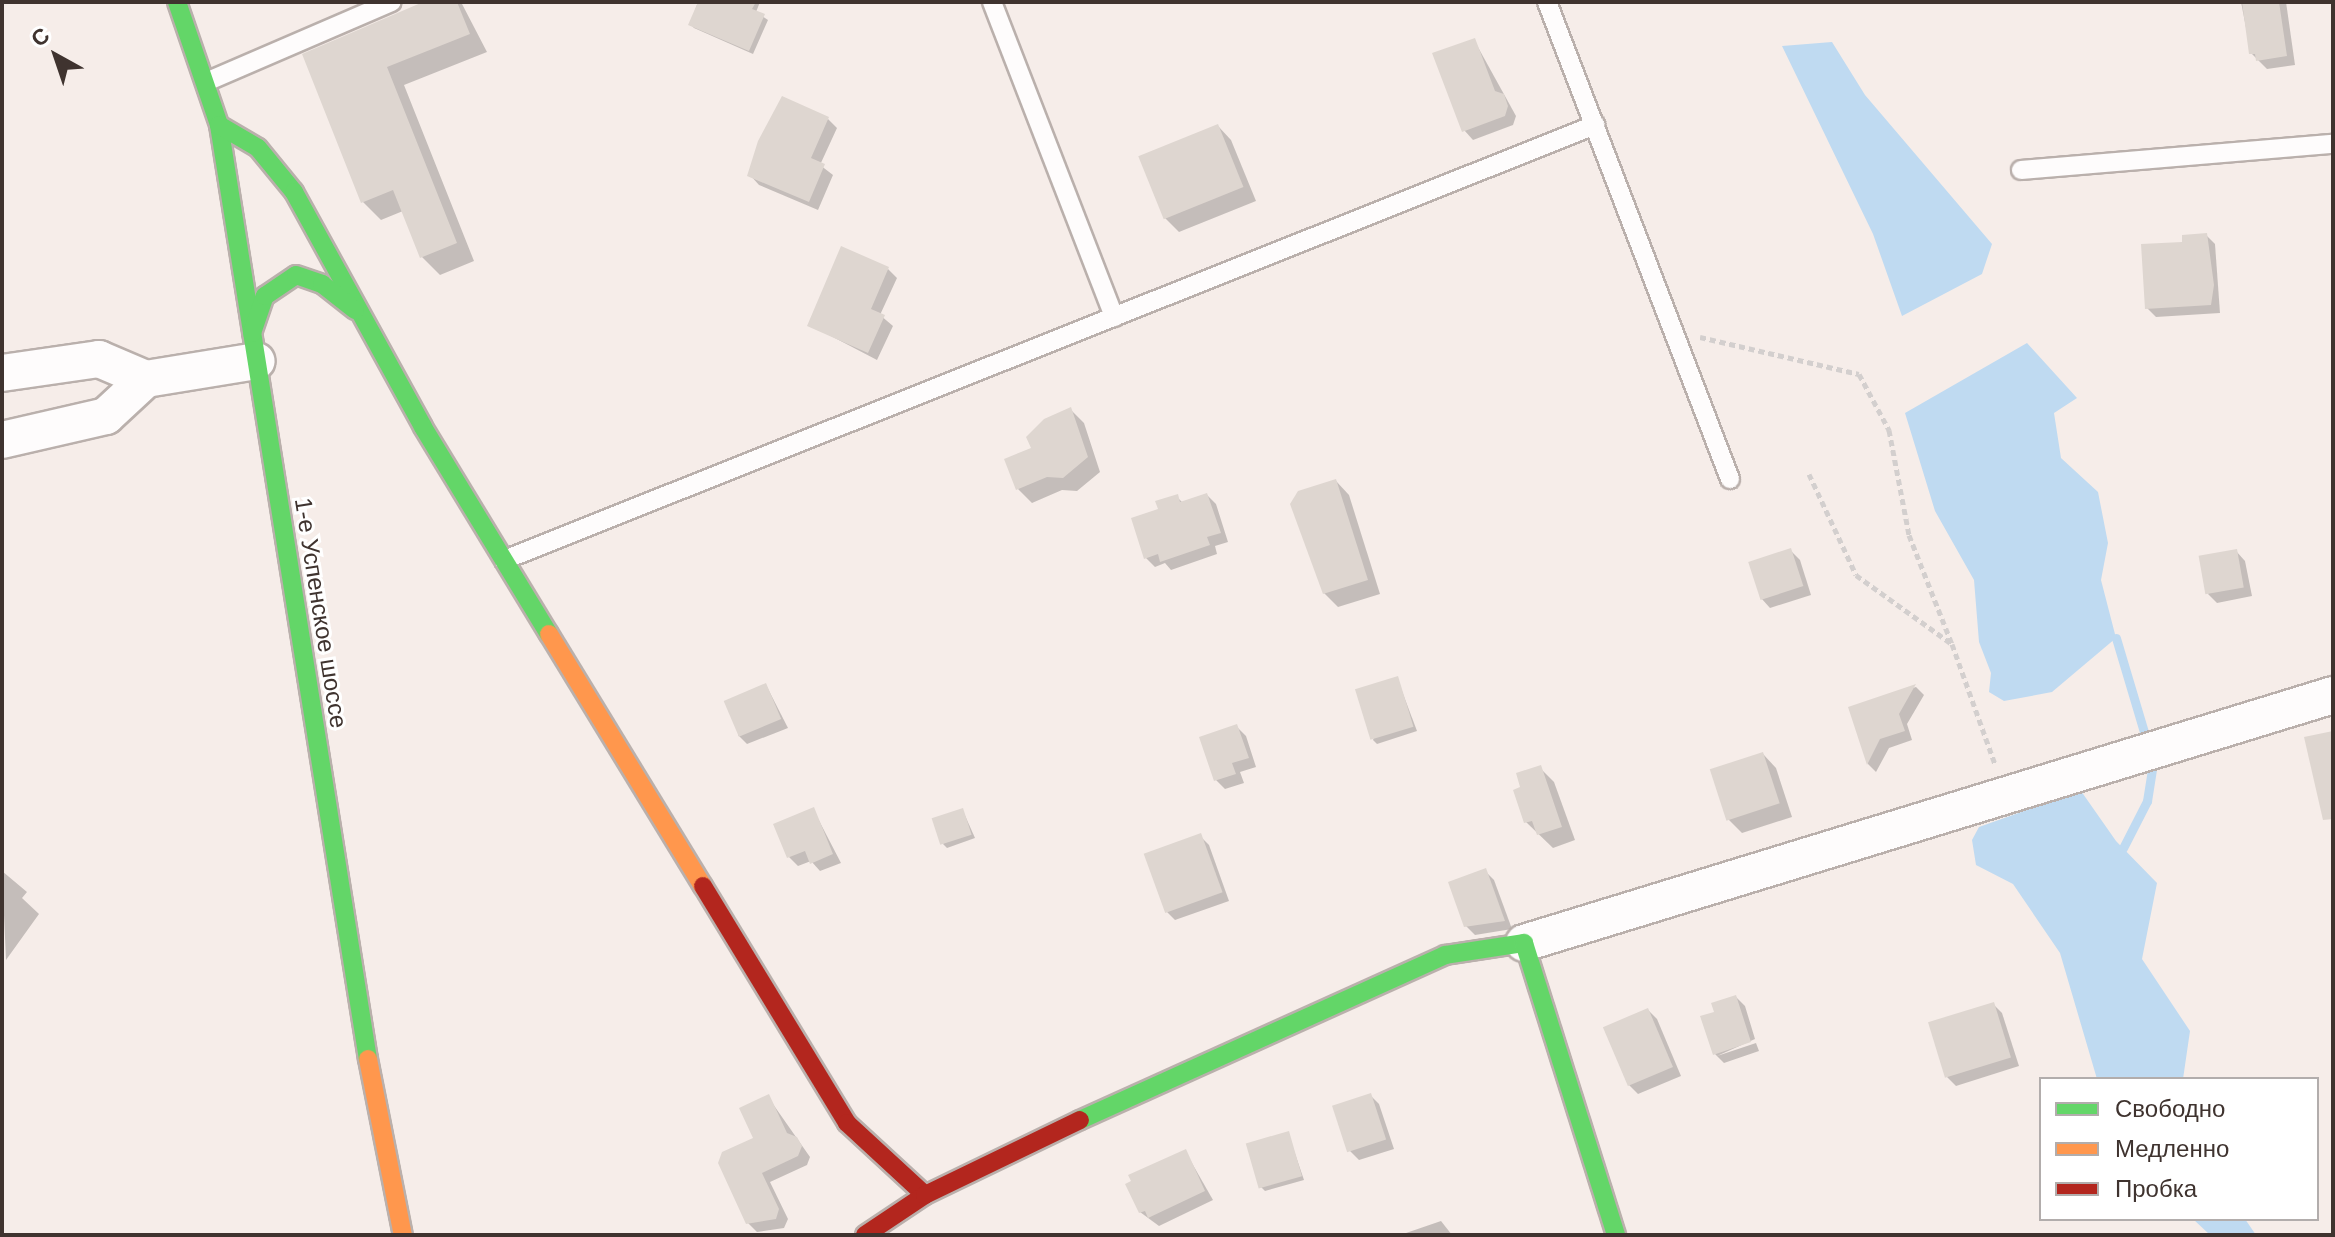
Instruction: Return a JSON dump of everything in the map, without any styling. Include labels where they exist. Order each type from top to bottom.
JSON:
[{"type":"street","name":"1-е Успенское шоссе","points":[[177,2],[219,125],[360,1016],[403,1235]]},
{"type":"street","points":[[219,125],[258,148],[294,192],[504,560],[847,1123],[925,1195]]},
{"type":"street","points":[[2,440],[106,416],[146,379],[254,347],[265,296],[296,275],[322,284],[363,317]]},
{"type":"street","points":[[2,373],[99,359],[146,379]]},
{"type":"street","points":[[865,1235],[925,1195],[1186,1068],[1445,955],[1524,943],[2333,695]]},
{"type":"street","points":[[1524,943],[1616,1235]]},
{"type":"lane","points":[[206,82],[392,2]]},
{"type":"lane","points":[[992,2],[1114,317]]},
{"type":"lane","points":[[1547,2],[1730,479]]},
{"type":"lane","points":[[504,560],[1595,125]]},
{"type":"lane","points":[[2021,170],[2333,144]]},
{"type":"path","points":[[1673,330],[1859,374],[1889,430],[1909,535],[2006,796]]},
{"type":"path","points":[[1809,474],[1856,575],[1952,644]]},
{"type":"water","points":[[1832,42],[1865,95],[1992,244],[1982,274],[1902,316],[1873,234],[1782,46]]},
{"type":"water","points":[[2027,343],[2077,398],[2054,413],[2061,458],[2098,492],[2108,543],[2101,580],[2116,638],[2052,692],[2004,701],[1989,692],[1991,673],[1979,642],[1974,580],[1935,511],[1905,413]]},
{"type":"water","points":[[2081,791],[2116,841],[2157,883],[2142,959],[2190,1031],[2183,1077],[2096,1077],[2060,953],[2013,884],[1976,865],[1972,840],[1979,827]]},
{"type":"water","points":[[2195,1221],[2246,1221],[2256,1235],[2210,1235]]},
{"type":"building","points":[[423,2],[457,2],[470,34],[387,67],[457,243],[420,258],[393,190],[361,203],[302,54]]},
{"type":"building","points":[[698,2],[756,2],[752,9],[765,14],[749,51],[688,25]]},
{"type":"building","points":[[2242,2],[2279,2],[2287,56],[2256,61],[2255,54],[2249,54]]},
{"type":"building","points":[[1475,38],[1495,91],[1504,94],[1508,106],[1505,116],[1462,132],[1432,53]]},
{"type":"building","points":[[782,96],[829,117],[811,158],[825,164],[809,202],[747,176],[758,141]]},
{"type":"building","points":[[1218,124],[1243,187],[1164,219],[1138,156]]},
{"type":"building","points":[[2207,233],[2214,285],[2211,305],[2145,309],[2141,244],[2182,242],[2182,235]]},
{"type":"building","points":[[841,246],[889,267],[871,309],[885,315],[868,353],[807,326]]},
{"type":"building","points":[[1071,407],[1088,457],[1063,478],[1047,477],[1016,490],[1004,459],[1031,448],[1026,437],[1044,419]]},
{"type":"building","points":[[1336,479],[1368,580],[1323,594],[1290,504],[1298,491]]},
{"type":"building","points":[[1207,493],[1221,533],[1207,537],[1210,545],[1160,562],[1158,554],[1144,559],[1131,518],[1158,509],[1155,501],[1178,494],[1180,502]]},
{"type":"building","points":[[1791,548],[1803,586],[1761,600],[1748,562]]},
{"type":"building","points":[[2237,549],[2244,587],[2205,594],[2199,556]]},
{"type":"building","points":[[1398,676],[1413,727],[1370,740],[1355,689]]},
{"type":"building","points":[[766,683],[781,719],[739,737],[724,701]]},
{"type":"building","points":[[1916,684],[1899,714],[1905,731],[1880,739],[1867,765],[1848,707]]},
{"type":"building","points":[[1237,724],[1249,758],[1232,763],[1236,774],[1214,781],[1199,737]]},
{"type":"building","points":[[2333,731],[2333,819],[2323,820],[2304,737]]},
{"type":"building","points":[[1763,752],[1780,803],[1726,821],[1710,769]]},
{"type":"building","points":[[1541,765],[1562,827],[1537,835],[1532,821],[1524,823],[1513,790],[1520,787],[1516,773]]},
{"type":"building","points":[[814,807],[833,854],[810,864],[805,851],[787,858],[773,824]]},
{"type":"building","points":[[963,808],[972,835],[940,845],[932,818]]},
{"type":"building","points":[[1201,833],[1223,892],[1165,913],[1144,854]]},
{"type":"building","points":[[1486,868],[1505,921],[1464,927],[1448,882]]},
{"type":"building","points":[[1736,995],[1751,1042],[1713,1055],[1700,1016],[1714,1012],[1711,1003]]},
{"type":"building","points":[[1994,1002],[2011,1057],[1945,1078],[1928,1022]]},
{"type":"building","points":[[1648,1008],[1673,1067],[1628,1086],[1603,1027]]},
{"type":"building","points":[[1371,1093],[1386,1140],[1347,1152],[1332,1106]]},
{"type":"building","points":[[769,1094],[787,1133],[797,1137],[802,1146],[798,1156],[762,1173],[779,1209],[776,1219],[746,1224],[718,1163],[722,1152],[753,1138],[739,1108]]},
{"type":"building","points":[[1289,1131],[1302,1176],[1259,1189],[1246,1143]]},
{"type":"building","points":[[1186,1149],[1205,1191],[1148,1218],[1145,1211],[1139,1213],[1125,1184],[1131,1181],[1128,1175]]},
{"type":"waterway","points":[[2116,638],[2147,742]]},
{"type":"waterway","points":[[2123,848],[2147,801],[2152,769]]},
{"type":"traffic: fast","points":[[177,2],[219,125],[368,1059]]},
{"type":"traffic: fast","points":[[219,125],[258,148],[294,192],[423,427],[549,634]]},
{"type":"traffic: fast","points":[[252,333],[265,296],[296,275],[322,284],[355,310]]},
{"type":"traffic: fast","points":[[1080,1120],[1445,955],[1524,943],[1616,1235]]},
{"type":"traffic: slow","points":[[549,634],[703,886]]},
{"type":"traffic: slow","points":[[368,1059],[403,1235]]},
{"type":"traffic: jam","points":[[703,886],[847,1123],[925,1195]]},
{"type":"traffic: jam","points":[[865,1235],[925,1195],[1080,1120]]}]
